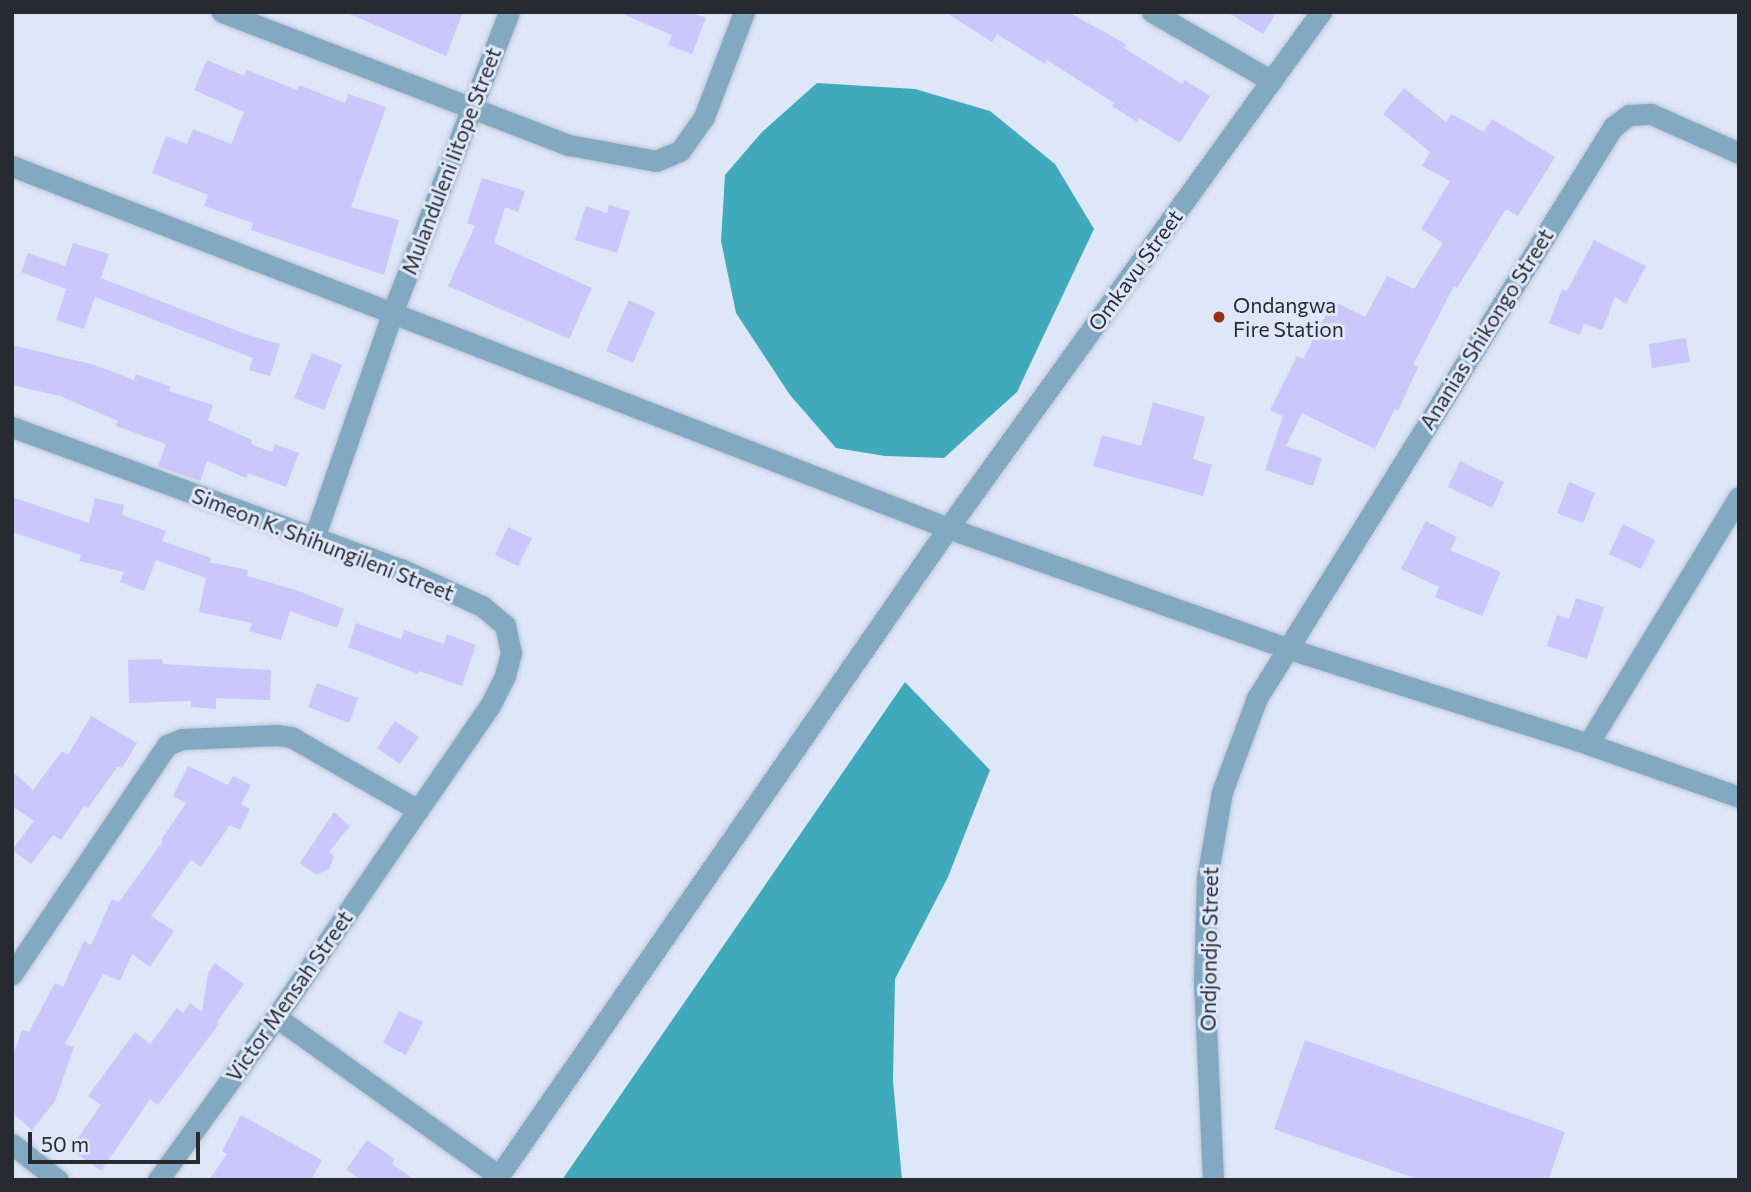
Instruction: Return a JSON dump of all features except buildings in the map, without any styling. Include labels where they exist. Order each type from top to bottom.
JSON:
[{"type":"street","points":[[222,12],[569,145],[656,161],[680,151],[704,117],[744,12]]},
{"type":"street","name":"Mulanduleni Iitope Street","points":[[314,538],[393,311],[509,12]]},
{"type":"street","points":[[1152,12],[1272,81]]},
{"type":"street","name":"Omkavu Street","points":[[497,1178],[948,528],[1321,12]]},
{"type":"street","name":"Ananias Shikongo Street","points":[[1286,649],[1613,127],[1629,115],[1651,114],[1739,153]]},
{"type":"street","points":[[12,166],[393,311],[948,528],[1286,649],[1588,744],[1739,797]]},
{"type":"street","name":"Simeon K. Shihungileni Street","points":[[12,427],[401,569],[482,606],[505,625],[510,653],[505,677],[489,707],[418,810]]},
{"type":"street","points":[[1588,744],[1739,497]]},
{"type":"street","name":"Ondjondjo Street","points":[[1213,1180],[1204,978],[1207,878],[1222,792],[1257,698],[1286,649]]},
{"type":"street","points":[[12,974],[156,760],[167,745],[174,742],[276,735],[291,737],[418,810]]},
{"type":"street","name":"Victor Mensah Street","points":[[158,1180],[276,1017],[418,810]]},
{"type":"street","points":[[276,1017],[497,1178]]},
{"type":"street","points":[[12,1144],[58,1180]]},
{"type":"water","points":[[817,83],[915,89],[990,111],[1055,164],[1094,229],[1017,392],[944,458],[885,456],[836,448],[790,395],[736,313],[721,241],[725,175],[762,132]]},
{"type":"water","points":[[905,682],[990,770],[948,877],[895,979],[893,1081],[902,1180],[562,1180]]},
{"type":"place","name":"Ondangwa Fire Station","points":[[1219,317]]}]
